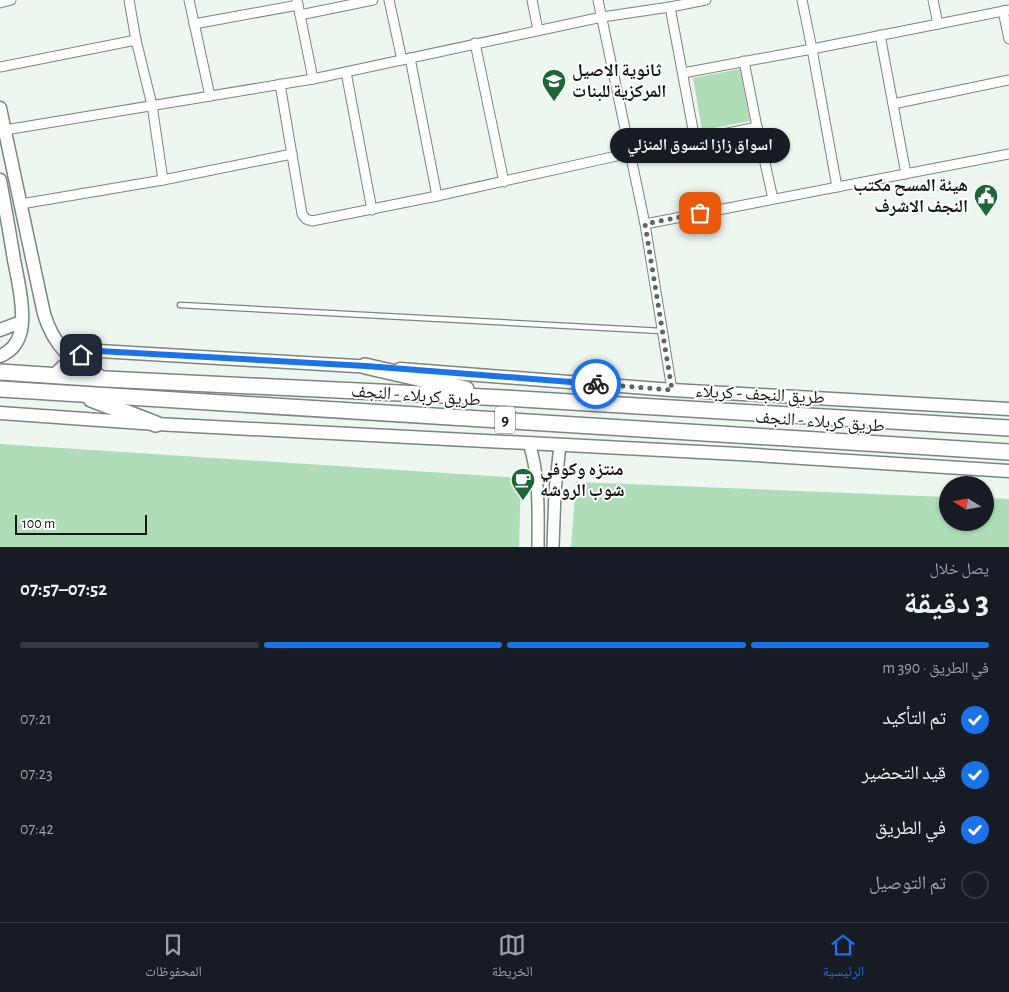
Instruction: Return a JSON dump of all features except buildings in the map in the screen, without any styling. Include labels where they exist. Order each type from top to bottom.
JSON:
[{"type":"highway","points":[[366,366],[504,398]]},
{"type":"highway","name":"طريق النجف - کربلاء","points":[[0,372],[104,379],[504,398],[1009,428]]},
{"type":"highway","name":"طريق کربلاء - النجف","points":[[0,389],[1009,452]]},
{"type":"highway","points":[[75,394],[156,424]]},
{"type":"main road","points":[[0,108],[48,327],[61,349],[104,379]]},
{"type":"main road","points":[[0,180],[21,298],[21,332],[11,349],[0,356]]},
{"type":"main road","points":[[21,298],[25,304],[33,306],[40,296]]},
{"type":"main road","points":[[0,330],[21,322]]},
{"type":"main road","points":[[54,376],[73,359],[89,352],[99,351],[366,366],[672,390],[1009,409]]},
{"type":"main road","points":[[0,412],[156,424],[738,454],[1009,471]]},
{"type":"street","points":[[0,3],[11,0]]},
{"type":"street","points":[[129,0],[136,40],[152,105],[162,180]]},
{"type":"street","points":[[189,0],[210,96]]},
{"type":"street","points":[[300,15],[372,0]]},
{"type":"street","points":[[389,0],[406,59],[437,196]]},
{"type":"street","points":[[532,0],[538,30]]},
{"type":"street","points":[[598,0],[645,224],[672,390]]},
{"type":"street","points":[[5,130],[313,79],[602,17],[706,0]]},
{"type":"street","points":[[802,0],[837,187]]},
{"type":"street","points":[[934,0],[938,24]]},
{"type":"street","points":[[194,24],[298,3],[313,79]]},
{"type":"street","points":[[670,7],[695,140]]},
{"type":"street","points":[[682,73],[1006,11],[1009,39]]},
{"type":"street","points":[[880,35],[906,174]]},
{"type":"street","points":[[0,67],[136,40]]},
{"type":"street","points":[[475,43],[504,182]]},
{"type":"street","points":[[744,61],[773,199]]},
{"type":"street","points":[[346,72],[372,210]]},
{"type":"street","points":[[894,104],[1009,80]]},
{"type":"street","points":[[280,84],[302,214],[306,219],[312,221],[372,210],[757,127]]},
{"type":"street","points":[[21,204],[162,180],[292,154]]},
{"type":"street","points":[[645,224],[1009,154]]},
{"type":"street","points":[[529,443],[535,466],[538,494],[538,547]]},
{"type":"street","points":[[553,547],[555,491],[560,445]]},
{"type":"street","points":[[538,494],[543,486],[552,487],[555,491]]},
{"type":"lane","points":[[180,305],[663,331]]},
{"type":"green space","points":[[740,69],[750,121],[702,130],[693,78]]},
{"type":"green space","points":[[0,444],[521,478],[519,547],[0,547]]},
{"type":"green space","points":[[576,482],[939,497],[939,531],[994,531],[994,498],[1009,499],[1009,547],[571,547]]},
{"type":"way so far","points":[[596,384],[672,390],[645,224],[700,213]]},
{"type":"place","name":"ثانوية الاصيل المركزية للبنات","points":[[554,102]]},
{"type":"place","name":"اسواق زازا لتسوق المنزلي","points":[[700,213]]},
{"type":"place","name":"هيئة المسح مكتب النجف الاشرف","points":[[986,217]]},
{"type":"place","name":"منتزه وكوفي شوب الروشه","points":[[523,501]]},
{"type":"route","points":[[81,355],[99,351],[366,366],[596,384]]}]
